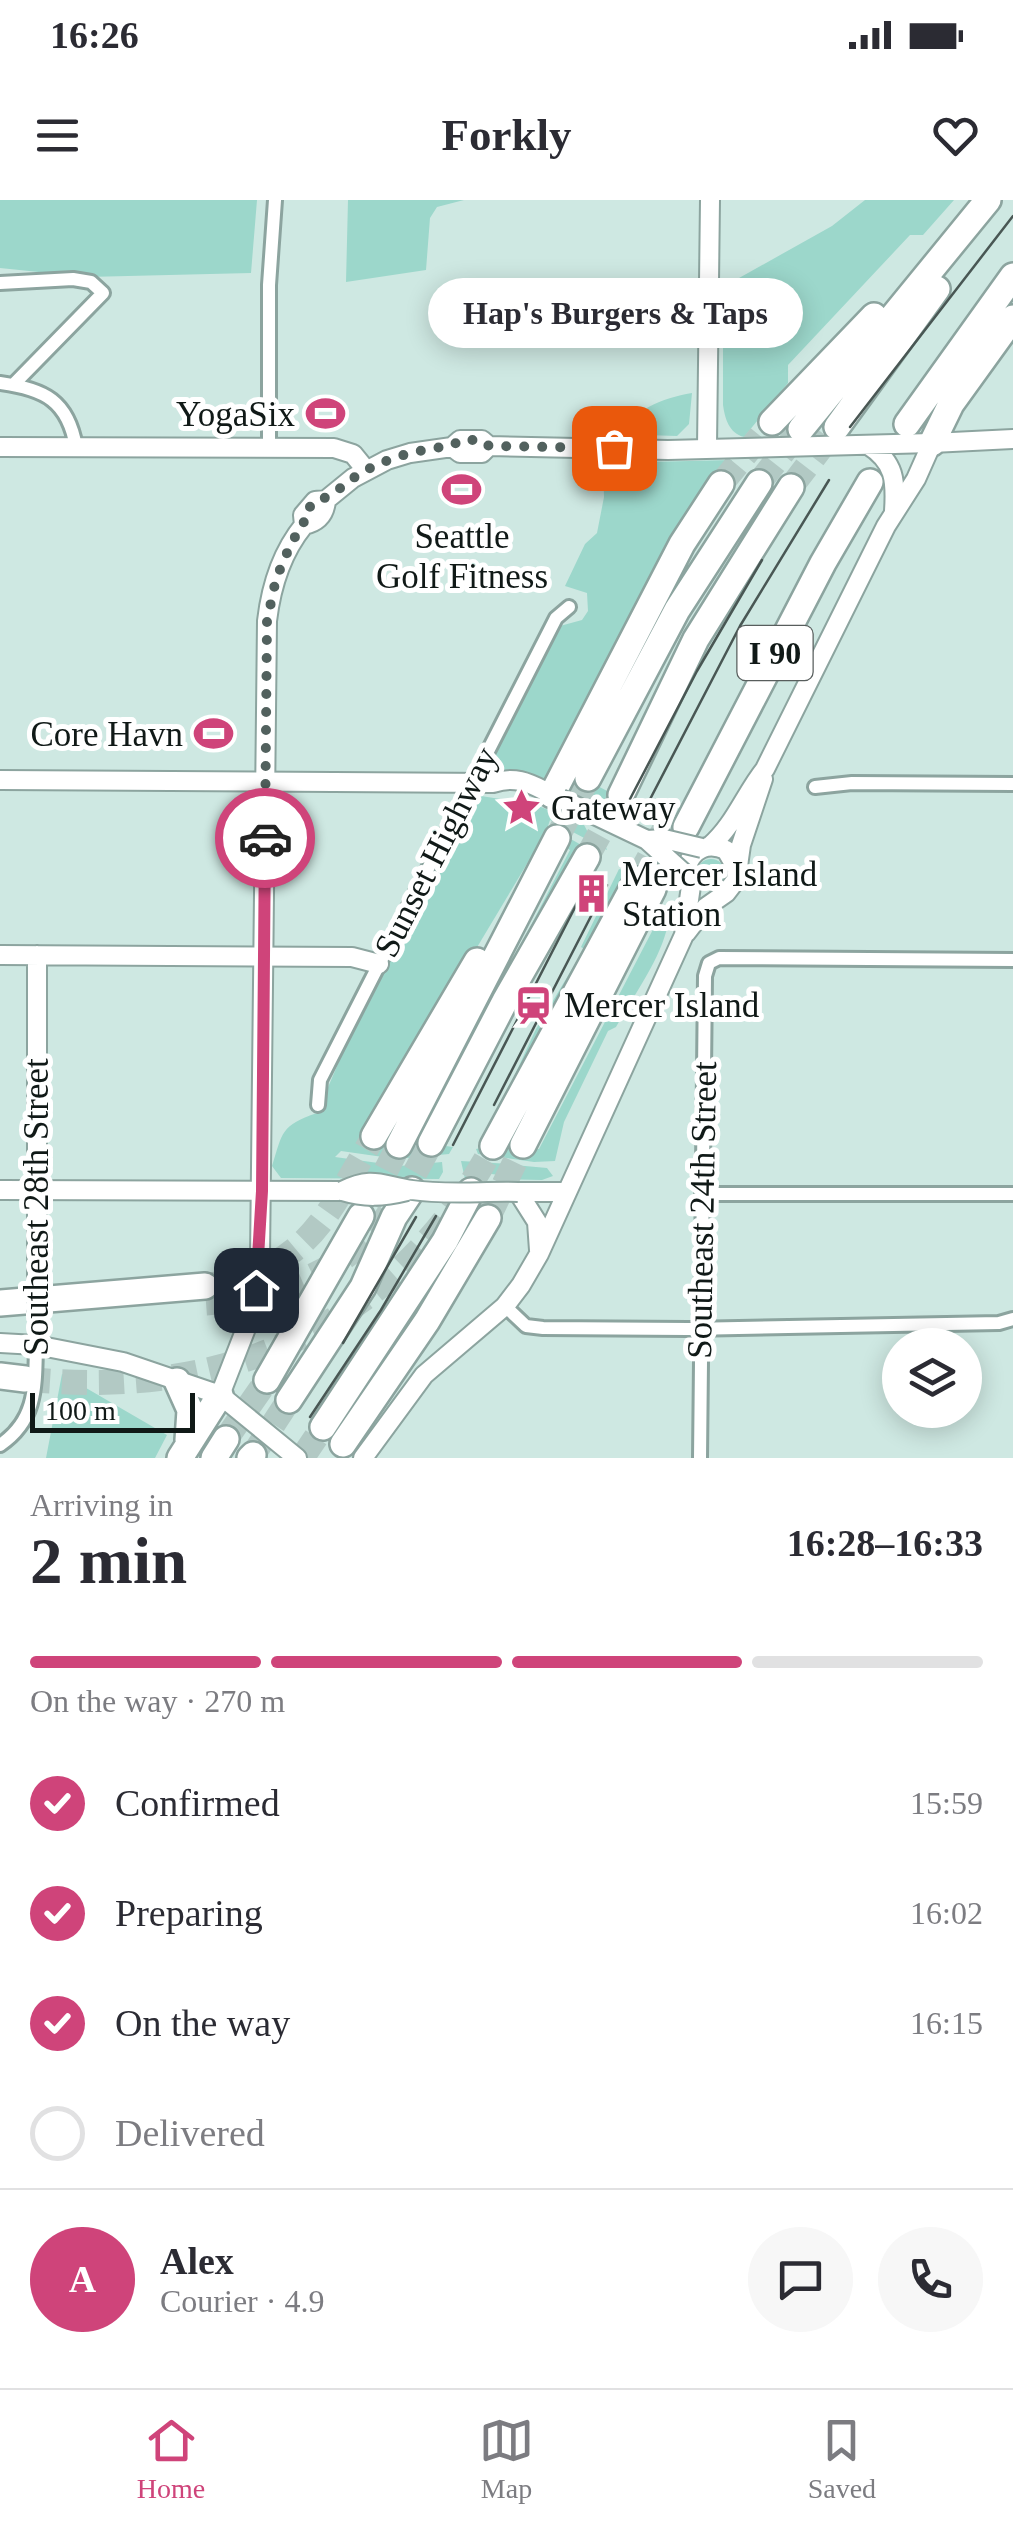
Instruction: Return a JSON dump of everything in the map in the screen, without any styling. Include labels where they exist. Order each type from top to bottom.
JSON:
[{"type":"highway","points":[[801,429],[988,200]]},
{"type":"highway","points":[[837,427],[1001,200]]},
{"type":"highway","points":[[772,422],[912,277],[954,242]]},
{"type":"highway","points":[[907,424],[1013,276]]},
{"type":"highway","points":[[932,443],[951,404],[1013,318]]},
{"type":"highway","name":"I 90","points":[[692,835],[729,710],[765,670],[870,482]]},
{"type":"highway","points":[[556,797],[682,544],[720,484]]},
{"type":"highway","points":[[588,778],[676,610],[759,484]]},
{"type":"highway","points":[[621,795],[696,639],[791,487]]},
{"type":"highway","points":[[374,1136],[490,938],[555,841],[399,1145]]},
{"type":"highway","points":[[431,1144],[505,1001],[587,857]]},
{"type":"highway","points":[[493,1146],[645,884],[523,1145]]},
{"type":"highway","points":[[290,1400],[362,1288],[394,1217],[412,1190]]},
{"type":"highway","points":[[323,1427],[445,1241],[471,1191]]},
{"type":"highway","points":[[267,1380],[362,1216]]},
{"type":"highway","points":[[353,1451],[488,1218]]},
{"type":"highway","points":[[0,1307],[205,1294]]},
{"type":"highway","points":[[178,1381],[190,1410],[184,1449]]},
{"type":"highway","points":[[184,1449],[220,1394]]},
{"type":"street","points":[[269,447],[269,285],[275,200]]},
{"type":"street","points":[[707,447],[710,200]]},
{"type":"street","points":[[0,283],[73,278],[91,282],[103,293],[6,384],[53,400],[65,409],[76,447]]},
{"type":"street","points":[[220,1394],[241,1346],[256,1290],[262,1191],[267,621],[284,558],[304,525],[314,523],[325,510],[326,500],[366,470],[410,453],[452,446],[460,453],[482,454],[489,446],[668,450],[1013,439]]},
{"type":"street","points":[[353,1451],[424,1375],[506,1306],[539,1254],[684,935],[718,896],[732,888],[741,844],[765,769],[932,443]]},
{"type":"street","points":[[868,444],[881,452],[892,467],[894,511]]},
{"type":"street","points":[[0,448],[340,448],[353,454],[366,470]]},
{"type":"street","name":"Sunset Highway","points":[[318,1105],[320,1080],[556,618],[569,606]]},
{"type":"street","points":[[646,840],[727,831],[748,790],[765,769]]},
{"type":"street","points":[[0,780],[494,782],[500,788],[541,798],[556,797],[646,840],[702,895],[718,896]]},
{"type":"street","points":[[815,787],[1013,784]]},
{"type":"street","points":[[692,835],[726,850],[738,872]]},
{"type":"street","points":[[684,935],[692,835]]},
{"type":"street","points":[[0,955],[352,957],[379,964]]},
{"type":"street","name":"Southeast 28th Street","points":[[0,1445],[12,1437],[31,1410],[36,1345],[37,955]]},
{"type":"street","name":"Southeast 24th Street","points":[[700,1458],[705,976],[709,963],[719,958],[1013,960]]},
{"type":"street","points":[[0,1190],[334,1191],[362,1182],[382,1182],[412,1190],[566,1192]]},
{"type":"street","points":[[518,1192],[537,1222],[539,1254]]},
{"type":"street","points":[[702,1194],[1013,1194]]},
{"type":"street","points":[[506,1306],[520,1322],[532,1328],[999,1323],[1013,1319]]},
{"type":"street","points":[[0,1342],[123,1362],[220,1394],[298,1458]]},
{"type":"green space","points":[[0,200],[257,200],[251,273],[87,277],[0,268]]},
{"type":"green space","points":[[348,200],[464,200],[437,207],[430,218],[426,270],[346,282]]},
{"type":"green space","points":[[865,200],[954,200],[923,235],[910,235],[788,365],[788,383],[744,437],[739,435],[729,425],[723,405],[723,287],[832,226]]},
{"type":"green space","points":[[692,393],[689,424],[677,436],[613,434],[649,407]]},
{"type":"green space","points":[[732,460],[551,780],[501,769],[495,753],[560,626],[582,620],[588,611],[587,593],[565,586],[585,544],[597,533],[604,497],[603,463]]},
{"type":"green space","points":[[571,772],[651,814],[620,814],[569,790]]},
{"type":"green space","points":[[481,796],[533,804],[583,823],[592,840],[605,845],[607,850],[550,820],[548,826],[590,850],[548,948],[446,1146],[453,1147],[449,1154],[397,1159],[341,1151],[335,1157],[400,1166],[442,1162],[439,1179],[281,1178],[272,1166],[281,1138],[296,1122],[317,1113],[355,1024],[470,802]],"holes":[[[543,837],[570,850],[416,1147],[387,1148],[476,949]]]},
{"type":"green space","points":[[711,859],[721,863],[725,873],[721,883],[711,887],[701,883],[697,873],[701,863]]},
{"type":"green space","points":[[619,869],[632,872],[580,1005],[508,1149],[539,1149],[661,914],[669,918],[655,960],[616,1027],[608,1031],[564,1122],[555,1161],[478,1154],[476,1149],[481,1148],[536,1029],[584,949],[581,947]]},
{"type":"green space","points":[[461,1161],[511,1164],[499,1175],[484,1173],[480,1179],[465,1179]]},
{"type":"green space","points":[[514,1165],[547,1168],[553,1176],[542,1180],[501,1179]]},
{"type":"green space","points":[[62,1374],[167,1435],[155,1458],[46,1458]]},
{"type":"tunnel","points":[[721,484],[772,422]]},
{"type":"tunnel","points":[[791,487],[837,427]]},
{"type":"tunnel","points":[[759,483],[801,429]]},
{"type":"tunnel","points":[[557,838],[588,778]]},
{"type":"tunnel","points":[[587,857],[621,795]]},
{"type":"tunnel","points":[[637,880],[670,819]]},
{"type":"tunnel","points":[[205,1286],[268,1267],[291,1252],[327,1215],[374,1136]]},
{"type":"tunnel","points":[[206,1303],[278,1289],[345,1257],[388,1215],[431,1143]]},
{"type":"tunnel","points":[[369,1203],[399,1145]]},
{"type":"tunnel","points":[[488,1218],[523,1145]]},
{"type":"tunnel","points":[[25,1379],[99,1382],[170,1377],[236,1362],[298,1339],[355,1305],[407,1262],[453,1209],[493,1146]]},
{"type":"tunnel","points":[[226,1439],[267,1380]]},
{"type":"tunnel","points":[[253,1455],[289,1400]]},
{"type":"tunnel","points":[[302,1458],[323,1427]]},
{"type":"tram line","points":[[850,427],[1013,216]]},
{"type":"tram line","points":[[646,807],[740,626],[829,480]]},
{"type":"tram line","points":[[630,799],[697,671],[762,560]]},
{"type":"tram line","points":[[453,1145],[587,884]]},
{"type":"tram line","points":[[494,1105],[607,885]]},
{"type":"tram line","points":[[310,1417],[381,1310],[436,1216]]},
{"type":"tram line","points":[[343,1343],[416,1217]]},
{"type":"way so far","points":[[265,838],[269,603],[284,558],[304,525],[303,515],[315,501],[326,500],[352,479],[387,460],[452,446],[460,440],[482,440],[489,446],[614,448]]},
{"type":"place","name":"YogaSix","points":[[325,414]]},
{"type":"place","name":"Hap's Burgers & Taps","points":[[614,448]]},
{"type":"place","name":"Seattle Golf Fitness","points":[[462,489]]},
{"type":"place","name":"Core Havn","points":[[213,734]]},
{"type":"place","name":"Gateway","points":[[521,808]]},
{"type":"place","name":"Mercer Island Station","points":[[592,894]]},
{"type":"place","name":"Mercer Island","points":[[534,1005]]},
{"type":"route","points":[[256,1290],[262,1191],[265,838]]}]
